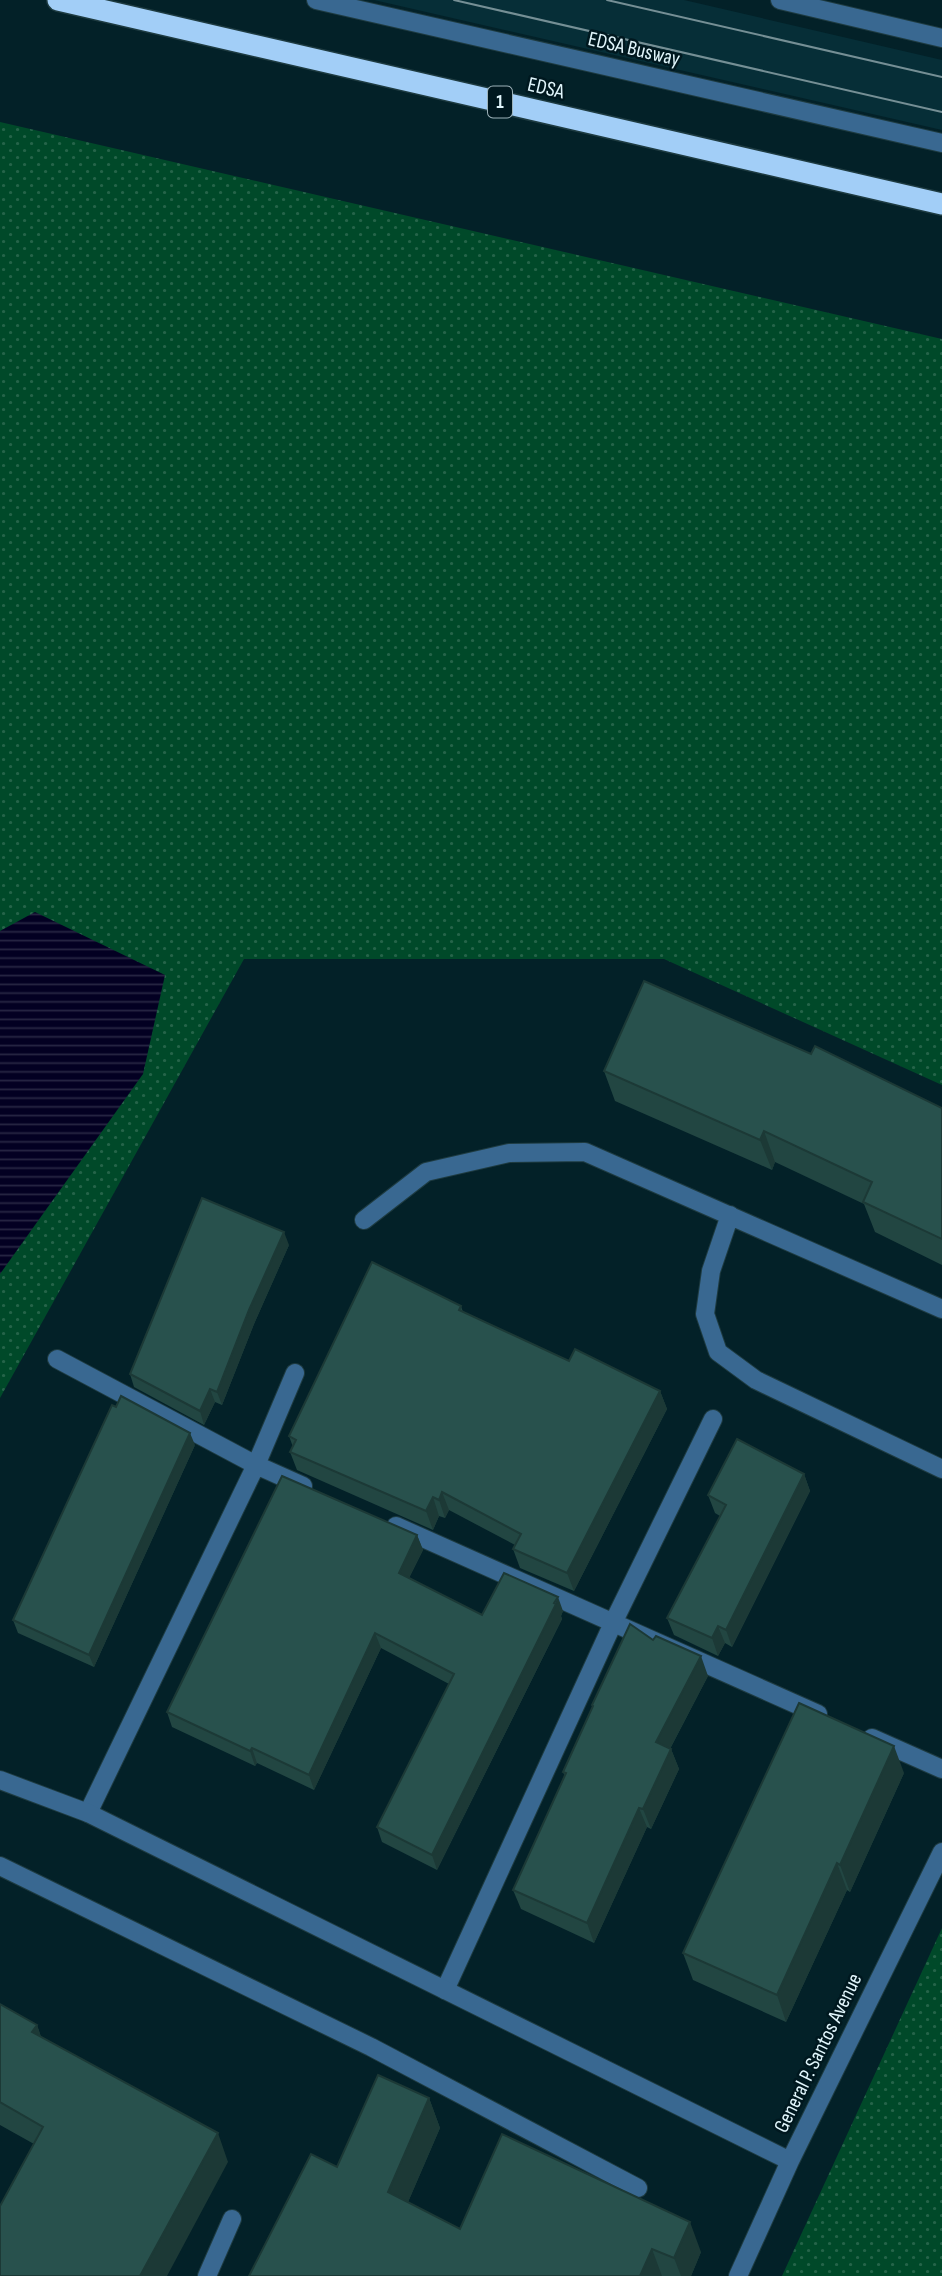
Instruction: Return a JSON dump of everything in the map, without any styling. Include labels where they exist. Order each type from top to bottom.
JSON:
[{"type":"highway","name":"EDSA","points":[[58,0],[942,204]]},
{"type":"street","name":"EDSA Busway","points":[[316,0],[942,143]]},
{"type":"street","points":[[780,0],[942,38]]},
{"type":"street","points":[[364,1220],[426,1172],[509,1153],[585,1152],[942,1309]]},
{"type":"street","points":[[730,1215],[710,1271],[705,1314],[718,1352],[756,1380],[942,1469]]},
{"type":"street","points":[[57,1359],[256,1465],[320,1493]]},
{"type":"street","points":[[88,1813],[256,1465],[295,1373]]},
{"type":"street","points":[[445,1990],[614,1621],[713,1419]]},
{"type":"street","points":[[383,1521],[828,1718]]},
{"type":"street","points":[[854,1730],[942,1769]]},
{"type":"street","points":[[0,1780],[88,1813],[790,2161]]},
{"type":"street","name":"General P. Santos Avenue","points":[[738,2276],[790,2161],[942,1852]]},
{"type":"street","points":[[0,1866],[371,2048],[638,2188]]},
{"type":"street","points":[[207,2276],[232,2219]]},
{"type":"shaded area","points":[[374,0],[684,0],[942,60],[942,130]]},
{"type":"shaded area","points":[[35,912],[165,975],[143,1074],[0,1274],[0,931]]},
{"type":"green space","points":[[0,122],[942,339],[942,1085],[664,959],[244,959],[0,1398]]},
{"type":"green space","points":[[942,1928],[942,2276],[782,2276]]},
{"type":"building","points":[[644,981],[811,1054],[815,1046],[942,1108],[942,1239],[863,1202],[872,1182],[764,1131],[760,1140],[604,1071]]},
{"type":"building","points":[[202,1198],[284,1232],[249,1310],[217,1392],[210,1389],[200,1411],[130,1374]]},
{"type":"building","points":[[372,1262],[461,1306],[459,1310],[569,1361],[575,1349],[660,1391],[567,1573],[513,1549],[521,1534],[442,1492],[439,1500],[433,1497],[426,1511],[290,1452],[296,1440],[289,1436]]},
{"type":"building","points":[[121,1396],[190,1433],[89,1655],[13,1620],[112,1405],[116,1407]]},
{"type":"building","points":[[737,1439],[804,1474],[726,1630],[718,1626],[712,1638],[667,1618],[726,1505],[708,1495]]},
{"type":"building","points":[[282,1476],[417,1535],[399,1573],[482,1615],[504,1573],[558,1597],[432,1855],[377,1827],[454,1674],[375,1633],[309,1775],[167,1712]]},
{"type":"building","points":[[630,1624],[653,1640],[656,1636],[701,1656],[656,1742],[671,1749],[643,1809],[639,1808],[587,1923],[513,1890],[566,1773],[563,1772],[592,1705]]},
{"type":"building","points":[[799,1703],[894,1746],[777,1995],[683,1953]]},
{"type":"building","points":[[0,2004],[37,2025],[32,2032],[218,2133],[140,2276],[0,2276],[0,2206],[43,2127],[0,2102]]},
{"type":"building","points":[[378,2075],[429,2098],[388,2192],[460,2229],[502,2134],[690,2222],[674,2258],[652,2249],[640,2276],[249,2276],[311,2154],[337,2167]]},
{"type":"tram line","points":[[454,0],[942,112]]},
{"type":"tram line","points":[[607,0],[942,77]]}]
